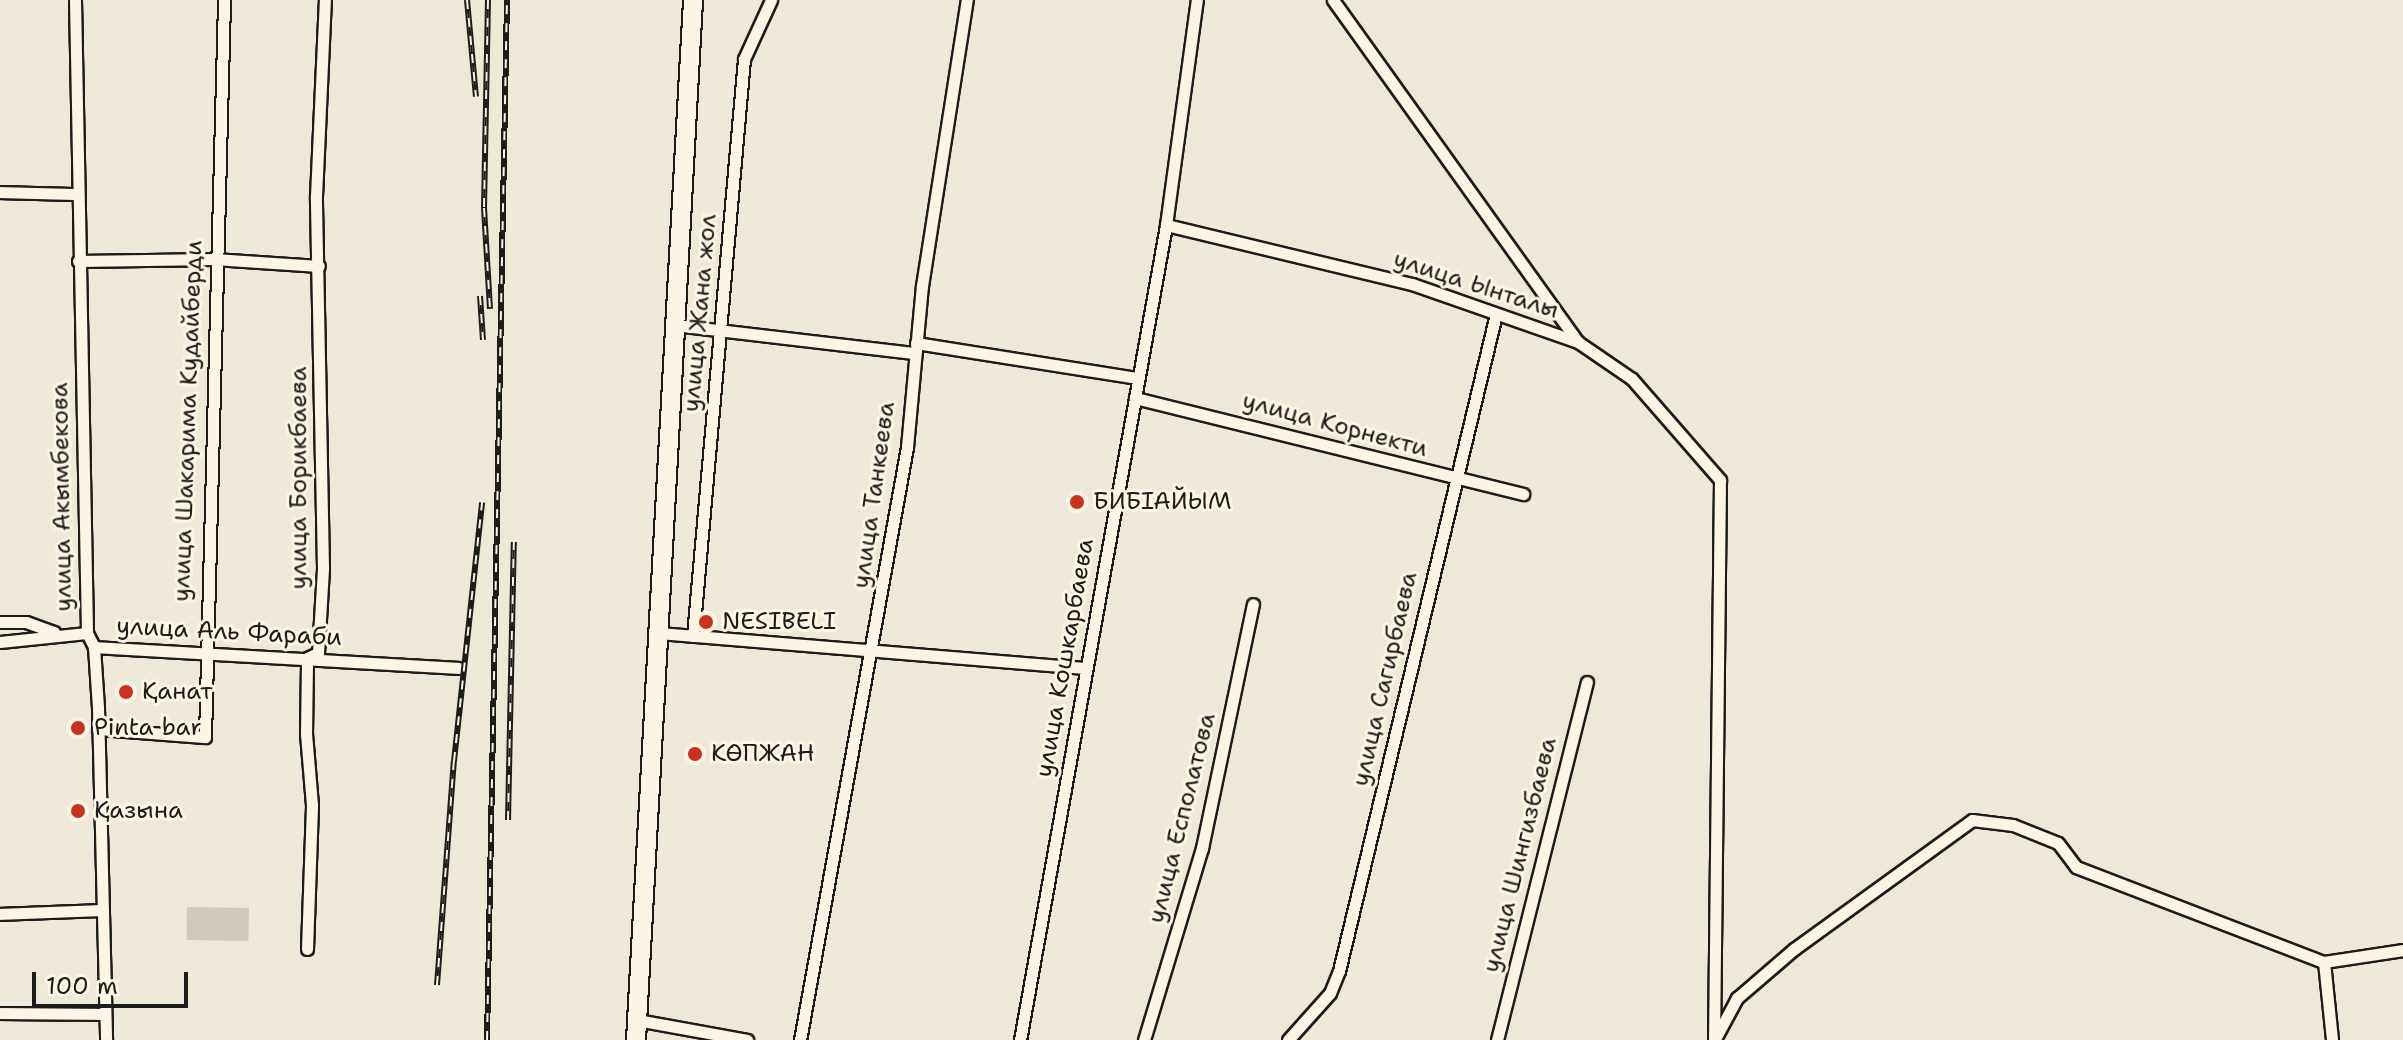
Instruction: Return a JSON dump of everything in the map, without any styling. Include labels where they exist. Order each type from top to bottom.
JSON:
[{"type":"main road","points":[[636,1040],[693,0]]},
{"type":"street","name":"улица Акымбекова","points":[[75,0],[87,633],[94,647],[98,729],[106,1040]]},
{"type":"street","name":"улица Шакарима Кудайберди","points":[[98,729],[205,737],[204,651],[214,259],[224,0]]},
{"type":"street","name":"улица Борикбаева","points":[[307,949],[312,849],[307,658],[318,653],[323,568],[316,196],[325,0]]},
{"type":"street","name":"улица Жана жол","points":[[693,636],[744,59],[771,0]]},
{"type":"street","name":"улица Танкеева","points":[[800,1040],[907,447],[916,348],[967,0]]},
{"type":"street","name":"улица Кошкарбаева","points":[[1020,1040],[1135,398],[1136,378],[1166,225],[1197,0]]},
{"type":"street","points":[[1333,0],[1578,342]]},
{"type":"street","points":[[0,192],[77,194]]},
{"type":"street","name":"улица Ынталы","points":[[1166,225],[1412,284],[1578,342],[1632,379],[1720,480],[1714,1040]]},
{"type":"street","points":[[78,261],[214,259],[319,266]]},
{"type":"street","name":"улица Сагирбаева","points":[[1288,1040],[1330,993],[1339,971],[1496,314]]},
{"type":"street","points":[[675,325],[916,348],[1136,378]]},
{"type":"street","name":"улица Корнекти","points":[[1135,398],[1454,480],[1523,494]]},
{"type":"street","name":"улица Есполатова","points":[[1144,1040],[1202,848],[1253,604]]},
{"type":"street","points":[[0,622],[26,622],[54,632],[87,633]]},
{"type":"street","points":[[0,642],[27,642],[54,632]]},
{"type":"street","points":[[658,633],[1086,668]]},
{"type":"street","name":"улица Аль Фараби","points":[[94,647],[458,668]]},
{"type":"street","name":"улица Шингизбаева","points":[[1497,1040],[1587,682]]},
{"type":"street","points":[[1714,1040],[1737,998],[1748,988],[1972,820],[2013,825],[2058,843],[2076,867],[2324,962],[2403,950]]},
{"type":"street","points":[[0,914],[103,910]]},
{"type":"street","points":[[2324,962],[2332,1040]]},
{"type":"street","points":[[0,1013],[105,1014]]},
{"type":"street","points":[[637,1020],[747,1040]]},
{"type":"shaded area","points":[[187,907],[249,908],[248,941],[186,940]]},
{"type":"railway","points":[[467,0],[476,97]]},
{"type":"railway","points":[[488,0],[484,208],[490,309]]},
{"type":"railway","points":[[487,1040],[507,0]]},
{"type":"railway","points":[[480,296],[483,340]]},
{"type":"railway","points":[[437,985],[454,761],[482,503]]},
{"type":"railway","points":[[508,820],[514,542]]},
{"type":"place","name":"БИБІАЙЫМ","points":[[1077,502]]},
{"type":"place","name":"NESIBELI","points":[[706,622]]},
{"type":"place","name":"Қанат","points":[[126,692]]},
{"type":"place","name":"Pinta bar","points":[[78,728]]},
{"type":"place","name":"КӨПЖАН","points":[[695,754]]},
{"type":"place","name":"Қазына","points":[[78,811]]}]
